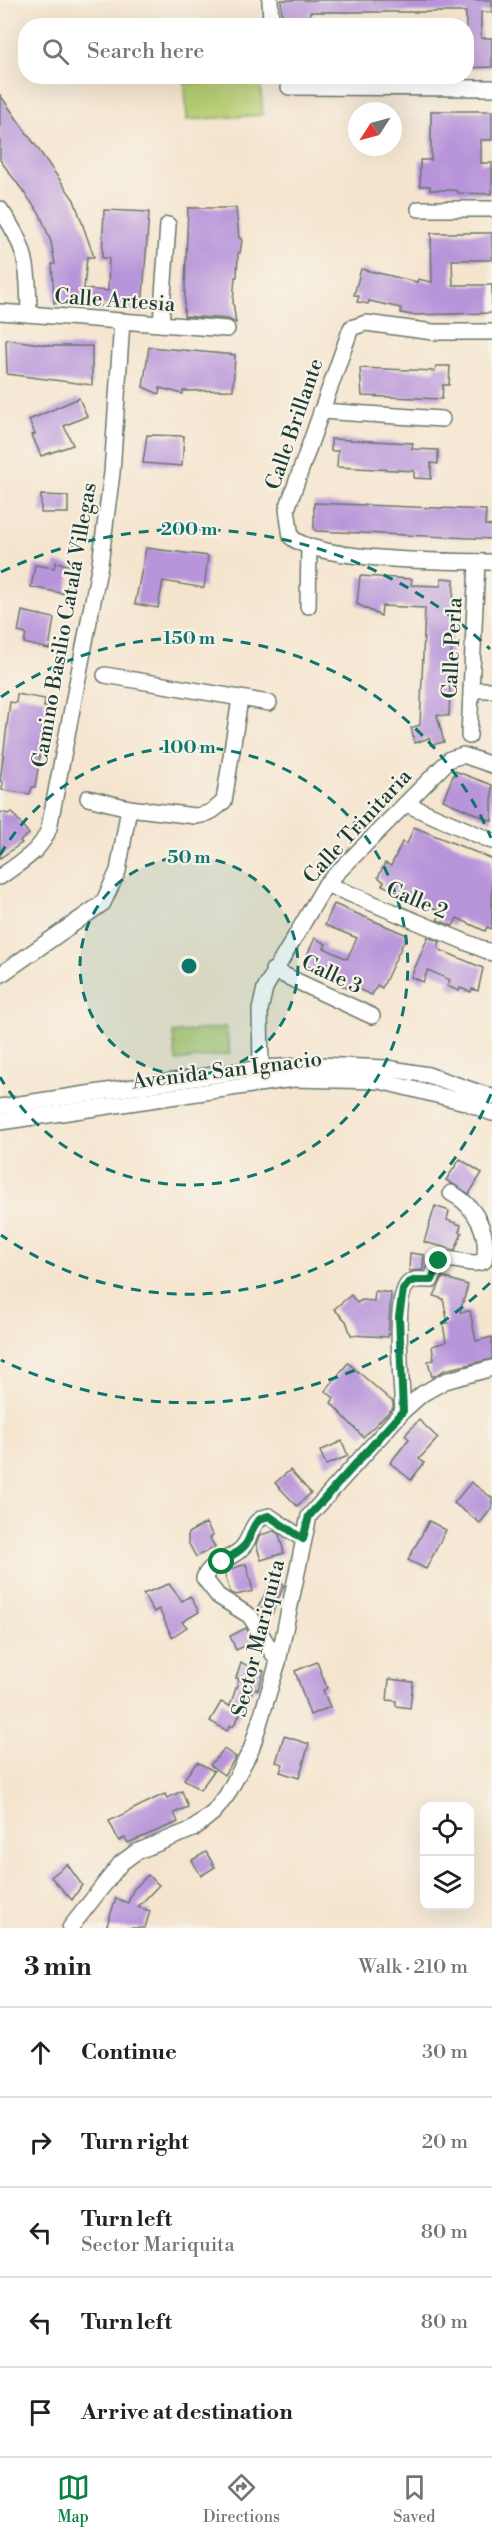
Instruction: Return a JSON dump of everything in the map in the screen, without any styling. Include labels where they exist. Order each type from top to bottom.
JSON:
[{"type":"street","points":[[270,0],[271,18]]},
{"type":"street","points":[[289,87],[492,88]]},
{"type":"street","points":[[0,209],[14,229],[24,251],[28,274],[29,314]]},
{"type":"street","points":[[419,209],[492,209]]},
{"type":"street","points":[[162,324],[168,225]]},
{"type":"street","name":"Calle Artesia","points":[[0,312],[228,330]]},
{"type":"street","name":"Camino Basilio Catalá Villegas","points":[[0,876],[35,851],[46,839],[49,828],[100,564],[112,473],[122,321]]},
{"type":"street","name":"Calle Brillante","points":[[305,546],[291,537],[287,509],[351,328],[366,323],[433,332],[492,332]]},
{"type":"street","points":[[321,411],[442,419]]},
{"type":"street","points":[[308,606],[305,546],[344,555],[484,562]]},
{"type":"street","name":"Calle Perla","points":[[469,736],[471,690],[484,562]]},
{"type":"street","points":[[105,675],[269,703]]},
{"type":"street","points":[[471,690],[492,690]]},
{"type":"street","points":[[88,798],[129,808],[195,816],[206,815],[224,801],[240,699]]},
{"type":"street","name":"Calle Trinitaria","points":[[261,1068],[260,1010],[264,988],[326,884],[450,759],[457,756],[492,765]]},
{"type":"street","points":[[406,804],[492,841]]},
{"type":"street","points":[[0,975],[103,903],[118,871],[129,808]]},
{"type":"street","name":"Calle 2","points":[[326,884],[492,953]]},
{"type":"street","name":"Calle 3","points":[[273,970],[372,1016]]},
{"type":"street","name":"Avenida San Ignacio","points":[[0,1107],[261,1068],[318,1065],[387,1068],[428,1075],[492,1097]]},
{"type":"street","name":"Avenida San Ignacio","points":[[0,1122],[305,1078],[380,1081],[465,1102],[492,1113]]},
{"type":"street","points":[[403,1411],[399,1317],[403,1290],[416,1280],[432,1280],[439,1261],[458,1260],[477,1264],[484,1261],[486,1243],[483,1230],[469,1206],[451,1193]]},
{"type":"street","name":"Sector Mariquita","points":[[70,1928],[121,1863],[136,1852],[178,1837],[213,1812],[227,1795],[250,1750],[278,1662],[309,1516],[403,1411],[422,1394],[445,1381],[491,1368]]},
{"type":"street","points":[[278,1662],[250,1616],[218,1596],[204,1578],[213,1567],[246,1544],[255,1521],[260,1518],[269,1516],[303,1539]]},
{"type":"green space","points":[[185,84],[260,84],[263,115],[187,120]]},
{"type":"green space","points":[[226,1027],[230,1054],[176,1061],[173,1033]]},
{"type":"building","points":[[281,0],[492,0],[492,12],[481,12],[481,38],[492,38],[492,67],[474,68],[474,18],[466,18],[466,12],[310,12],[310,18],[282,18]]},
{"type":"building","points":[[0,95],[74,200],[94,257],[87,257],[84,289],[108,291],[109,258],[102,258],[104,210],[149,212],[142,308],[54,303],[52,264],[55,264],[51,242],[40,214],[0,160]]},
{"type":"building","points":[[431,111],[492,111],[492,140],[481,140],[481,163],[492,163],[492,194],[430,190],[430,186],[420,186],[420,160],[431,160]]},
{"type":"building","points":[[188,208],[236,208],[239,238],[242,239],[240,253],[238,253],[233,302],[236,323],[228,319],[184,316]]},
{"type":"building","points":[[431,233],[492,233],[492,260],[452,260],[453,285],[492,285],[492,313],[412,315],[401,313],[401,308],[369,301],[368,304],[357,302],[359,296],[354,295],[361,269],[417,282],[418,279],[432,282]]},
{"type":"building","points":[[6,339],[53,346],[92,346],[92,385],[7,374]]},
{"type":"building","points":[[149,347],[235,355],[233,390],[183,391],[183,394],[160,388],[159,394],[143,387]]},
{"type":"building","points":[[436,366],[450,366],[449,385],[443,385],[442,399],[362,396],[360,368],[435,371]]},
{"type":"building","points":[[79,398],[87,416],[64,426],[73,445],[41,456],[32,435],[35,434],[29,420]]},
{"type":"building","points":[[147,435],[184,436],[182,466],[143,463]]},
{"type":"building","points":[[331,439],[413,443],[412,449],[438,450],[438,464],[431,463],[431,479],[414,478],[414,471],[337,467],[338,451],[331,451]]},
{"type":"building","points":[[41,495],[68,496],[68,513],[41,513]]},
{"type":"building","points":[[314,503],[486,510],[485,525],[492,526],[492,539],[316,531],[314,529]]},
{"type":"building","points":[[146,548],[208,556],[204,588],[163,581],[158,608],[135,604]]},
{"type":"building","points":[[56,562],[72,566],[66,594],[31,587],[35,565],[54,568]]},
{"type":"building","points":[[360,576],[412,579],[411,585],[441,586],[441,578],[454,579],[449,716],[437,715],[444,742],[431,745],[429,738],[415,743],[411,728],[420,725],[425,608],[382,606],[381,616],[357,604]]},
{"type":"building","points":[[22,611],[54,618],[49,649],[24,643],[26,634],[18,632]]},
{"type":"building","points":[[17,694],[45,699],[44,707],[48,707],[35,787],[32,787],[30,794],[2,790],[3,782],[0,781],[10,702],[16,703]]},
{"type":"building","points":[[455,771],[492,785],[492,821],[443,800]]},
{"type":"building","points":[[0,812],[9,814],[12,812],[29,834],[20,841],[22,843],[0,858]]},
{"type":"building","points":[[414,827],[492,859],[492,929],[487,927],[485,931],[457,918],[453,926],[437,920],[442,912],[382,885],[384,882],[378,877],[385,863],[391,866],[402,842],[407,844]]},
{"type":"building","points":[[334,904],[407,935],[382,988],[377,985],[372,995],[348,985],[347,988],[337,983],[338,980],[303,964],[315,938],[326,944],[324,948],[347,959],[357,938],[325,925]]},
{"type":"building","points":[[428,937],[440,942],[438,947],[440,950],[483,968],[478,991],[472,989],[471,992],[460,988],[459,991],[447,986],[450,980],[428,970],[423,982],[411,977]]},
{"type":"building","points":[[460,1159],[482,1173],[469,1194],[446,1180]]},
{"type":"building","points":[[435,1206],[449,1211],[447,1220],[461,1225],[459,1232],[462,1233],[455,1250],[424,1242]]},
{"type":"building","points":[[410,1253],[424,1255],[423,1270],[409,1271]]},
{"type":"building","points":[[443,1277],[468,1285],[460,1312],[470,1311],[476,1341],[492,1337],[492,1359],[445,1370],[432,1377],[428,1361],[434,1360],[432,1346],[446,1342],[443,1324],[448,1323],[443,1299],[434,1296]]},
{"type":"building","points":[[375,1291],[391,1293],[388,1337],[351,1335],[346,1321],[334,1309],[351,1295],[357,1303],[362,1300],[374,1301]]},
{"type":"building","points":[[348,1363],[393,1402],[393,1408],[363,1437],[331,1403],[334,1398],[325,1391]]},
{"type":"building","points":[[419,1420],[438,1438],[419,1459],[424,1463],[411,1480],[390,1463],[409,1439],[405,1435]]},
{"type":"building","points":[[342,1441],[348,1456],[326,1465],[320,1451]]},
{"type":"building","points":[[290,1470],[311,1493],[297,1506],[275,1483]]},
{"type":"building","points":[[471,1482],[492,1498],[492,1508],[480,1523],[454,1503]]},
{"type":"building","points":[[429,1521],[446,1530],[426,1569],[408,1560]]},
{"type":"building","points":[[206,1523],[213,1536],[210,1538],[215,1547],[196,1557],[188,1542],[188,1533]]},
{"type":"building","points":[[274,1531],[279,1534],[284,1553],[261,1560],[256,1544],[260,1535]]},
{"type":"building","points":[[246,1564],[253,1591],[236,1595],[230,1592],[224,1571]]},
{"type":"building","points":[[273,1579],[284,1585],[272,1614],[258,1607]]},
{"type":"building","points":[[169,1584],[182,1601],[190,1596],[199,1612],[182,1622],[187,1627],[172,1637],[159,1609],[154,1612],[143,1594]]},
{"type":"building","points":[[246,1628],[254,1642],[236,1650],[230,1636]]},
{"type":"building","points":[[317,1662],[327,1688],[323,1690],[330,1707],[310,1715],[295,1671]]},
{"type":"building","points":[[241,1663],[264,1671],[258,1690],[254,1688],[233,1727],[230,1725],[227,1731],[210,1721],[221,1702],[230,1706],[239,1679],[236,1678]]},
{"type":"building","points":[[389,1679],[413,1682],[410,1708],[396,1706],[396,1701],[387,1700]]},
{"type":"building","points":[[284,1736],[309,1744],[299,1778],[280,1772],[283,1764],[276,1762]]},
{"type":"building","points":[[224,1749],[236,1757],[224,1775],[210,1765]]},
{"type":"building","points":[[197,1762],[214,1771],[200,1790],[184,1779]]},
{"type":"building","points":[[182,1791],[188,1807],[174,1813],[178,1822],[128,1843],[125,1838],[119,1841],[109,1821],[165,1794],[167,1798]]},
{"type":"building","points":[[206,1852],[215,1867],[201,1876],[192,1860]]},
{"type":"building","points":[[67,1864],[82,1885],[72,1900],[51,1877]]},
{"type":"building","points":[[148,1875],[159,1885],[138,1907],[150,1911],[145,1928],[106,1928],[116,1898],[128,1903],[133,1890]]},
{"type":"route","points":[[222,1562],[246,1544],[255,1521],[260,1518],[269,1516],[303,1539],[309,1516],[403,1411],[399,1317],[403,1290],[408,1283],[416,1280],[432,1280],[435,1266],[439,1261]]}]
